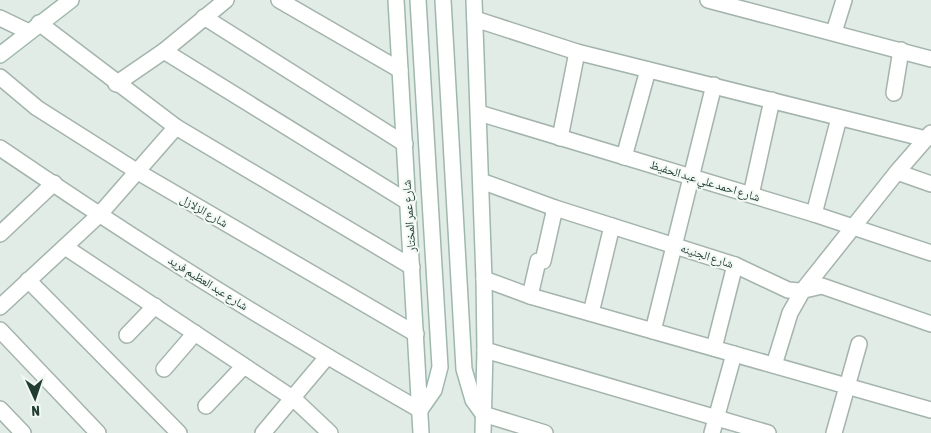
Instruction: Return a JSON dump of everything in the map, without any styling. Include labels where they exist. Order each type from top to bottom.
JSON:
[{"type":"street","points":[[0,55],[71,0]]},
{"type":"street","points":[[116,84],[164,51],[226,0]]},
{"type":"street","points":[[279,0],[400,70]]},
{"type":"street","name":"شارع عمر المختار","points":[[396,0],[421,433]]},
{"type":"street","points":[[418,0],[440,357],[440,367],[434,390],[420,410]]},
{"type":"street","points":[[443,0],[464,369],[473,400],[483,414],[545,433]]},
{"type":"street","points":[[474,0],[484,279],[483,433]]},
{"type":"street","points":[[708,0],[730,3],[931,59]]},
{"type":"street","points":[[834,32],[844,0]]},
{"type":"street","points":[[0,18],[34,27],[176,127],[412,267]]},
{"type":"street","points":[[204,18],[405,144]]},
{"type":"street","points":[[475,19],[577,52],[839,118],[929,136]]},
{"type":"street","points":[[894,93],[901,50]]},
{"type":"street","points":[[164,51],[408,202]]},
{"type":"street","points":[[560,138],[577,52]]},
{"type":"street","points":[[624,157],[648,70]]},
{"type":"street","name":"شارع الزلازل","points":[[0,77],[37,108],[138,172],[416,334]]},
{"type":"street","points":[[654,331],[714,85]]},
{"type":"street","points":[[750,195],[772,100]]},
{"type":"street","name":"شارع احمد علي عبد الحفيظ","points":[[479,113],[814,214],[931,253]]},
{"type":"street","points":[[814,214],[839,118]]},
{"type":"street","points":[[0,307],[99,214],[176,127]]},
{"type":"street","points":[[774,365],[790,312],[803,290],[896,172],[929,136]]},
{"type":"street","name":"شارع عبد العظيم فريد","points":[[3,154],[54,184],[327,357],[420,410]]},
{"type":"street","points":[[896,172],[931,184]]},
{"type":"street","name":"شارع الجنينه","points":[[481,181],[555,208],[735,265],[788,290],[803,290],[822,286],[931,324]]},
{"type":"street","points":[[0,234],[54,184]]},
{"type":"street","points":[[530,296],[538,260],[543,260],[555,208]]},
{"type":"street","points":[[591,313],[612,226]]},
{"type":"street","points":[[65,247],[294,399],[330,433]]},
{"type":"street","points":[[714,348],[735,265]]},
{"type":"street","points":[[484,279],[530,296],[847,386],[930,405]]},
{"type":"street","points":[[28,280],[179,433]]},
{"type":"street","points":[[127,335],[155,306]]},
{"type":"street","points":[[0,330],[98,433]]},
{"type":"street","points":[[164,369],[195,333]]},
{"type":"street","points":[[834,433],[859,344]]},
{"type":"street","points":[[485,350],[714,426],[768,433]]},
{"type":"street","points":[[714,426],[734,354]]},
{"type":"street","points":[[263,433],[294,399],[327,357]]},
{"type":"street","points":[[206,406],[244,366]]},
{"type":"street","points":[[0,409],[23,433]]}]
